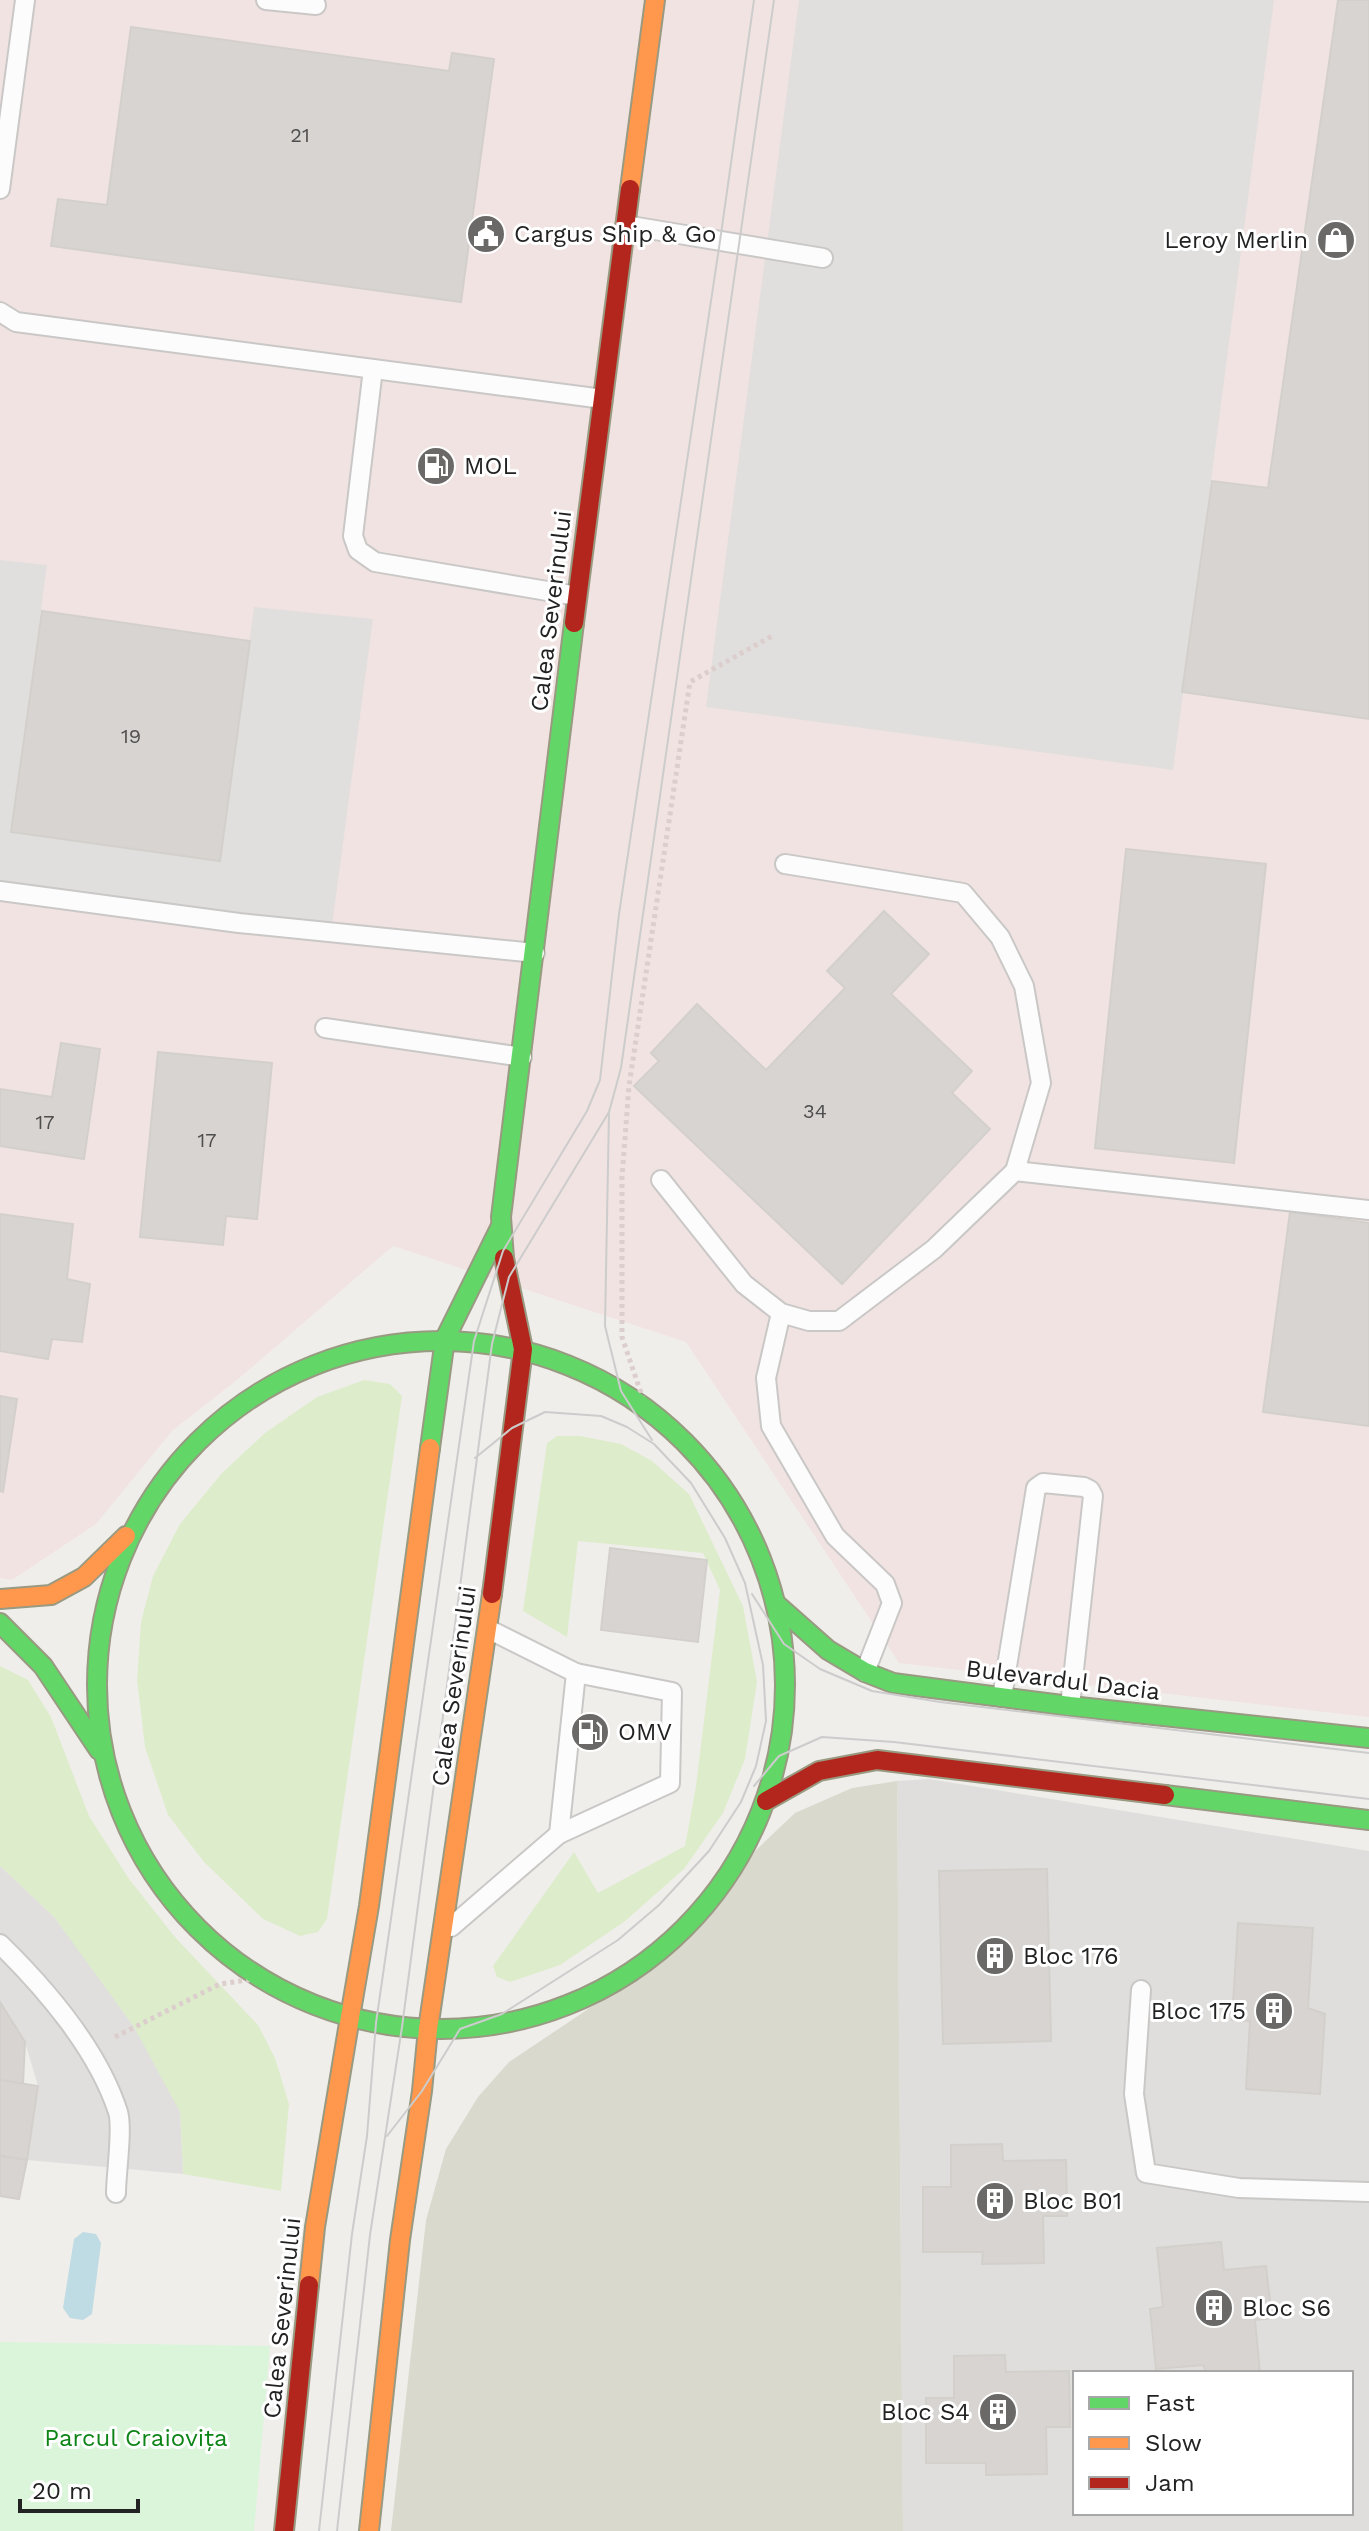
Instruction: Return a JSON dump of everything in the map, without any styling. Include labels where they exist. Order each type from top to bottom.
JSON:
[{"type":"main road","name":"Calea Severinului","points":[[369,2531],[400,2240],[488,1629],[523,1349],[500,1228],[577,596],[655,0]]},
{"type":"main road","name":"Calea Severinului","points":[[284,2531],[315,2227],[369,1906],[445,1339],[500,1228]]},
{"type":"main road","points":[[415,1340],[474,1341],[523,1349],[567,1365],[621,1391],[646,1408],[686,1442],[726,1491],[757,1546],[776,1604],[786,1674],[784,1727],[766,1801],[731,1873],[682,1932],[622,1979],[557,2010],[500,2025],[428,2029],[350,2017],[291,1995],[231,1957],[181,1910],[147,1864],[120,1810],[104,1757],[96,1672],[105,1607],[133,1528],[157,1487],[203,1434],[264,1388],[342,1354],[415,1340]]},
{"type":"main road","points":[[0,1599],[51,1595],[84,1577],[133,1528]]},
{"type":"main road","name":"Bulevardul Dacia","points":[[776,1604],[828,1650],[865,1672],[893,1683],[1070,1706],[1369,1738]]},
{"type":"main road","points":[[0,1623],[21,1641],[66,1695],[104,1757]]},
{"type":"main road","points":[[766,1801],[819,1771],[877,1760],[1369,1820]]},
{"type":"lane","points":[[0,189],[25,0]]},
{"type":"lane","points":[[266,0],[316,5]]},
{"type":"lane","points":[[625,225],[823,258]]},
{"type":"lane","points":[[0,312],[16,322],[603,399]]},
{"type":"lane","points":[[373,369],[353,536],[358,550],[375,562],[577,596]]},
{"type":"lane","points":[[661,1180],[744,1284],[781,1313],[809,1321],[839,1321],[934,1249],[1015,1171],[1041,1083],[1024,986],[1000,937],[963,893],[785,864]]},
{"type":"lane","points":[[0,891],[239,923],[535,953]]},
{"type":"lane","points":[[325,1028],[522,1057]]},
{"type":"lane","points":[[1015,1171],[1369,1210]]},
{"type":"lane","points":[[781,1313],[766,1378],[771,1426],[835,1536],[885,1584],[892,1603],[865,1672]]},
{"type":"lane","points":[[1002,1697],[1036,1488],[1043,1483],[1084,1487],[1093,1496],[1070,1706]]},
{"type":"lane","points":[[443,1934],[559,1834],[670,1783],[672,1692],[576,1673],[488,1629]]},
{"type":"lane","points":[[559,1834],[576,1673]]},
{"type":"lane","points":[[0,1944],[38,1980],[89,2051],[119,2114],[116,2193]]},
{"type":"lane","points":[[1141,1990],[1134,2094],[1146,2173],[1239,2188],[1369,2192]]},
{"type":"path","points":[[646,1408],[622,1337],[622,1177],[629,1086],[690,682],[772,636]]},
{"type":"path","points":[[89,2051],[220,1984],[261,1978]]},
{"type":"shaded area","points":[[0,0],[1369,0],[1369,1717],[899,1663],[686,1342],[393,1246],[237,1380],[173,1430],[96,1524],[12,1580],[0,1578]]},
{"type":"shaded area","points":[[799,0],[1274,0],[1173,770],[706,707]]},
{"type":"shaded area","points":[[0,560],[47,565],[11,831],[220,861],[254,607],[373,619],[331,933],[0,888]]},
{"type":"shaded area","points":[[929,1779],[1369,1851],[1369,2531],[903,2531],[897,1781]]},
{"type":"shaded area","points":[[897,1781],[903,2531],[391,2531],[426,2220],[446,2149],[478,2097],[509,2062],[639,1975],[715,1889],[795,1813],[852,1788]]},
{"type":"shaded area","points":[[0,1866],[54,1917],[134,2027],[180,2112],[183,2174],[27,2160],[38,2086],[25,2042],[0,2002]]},
{"type":"green space","points":[[364,1380],[390,1384],[402,1396],[327,1919],[318,1932],[300,1936],[263,1919],[204,1862],[168,1815],[145,1747],[137,1680],[141,1622],[153,1576],[180,1524],[222,1473],[265,1433],[317,1397]]},
{"type":"green space","points":[[557,1436],[580,1436],[621,1444],[652,1461],[689,1494],[743,1606],[757,1682],[745,1759],[723,1813],[684,1869],[624,1922],[560,1965],[510,1982],[497,1977],[493,1966],[574,1852],[598,1893],[685,1846],[696,1786],[720,1590],[703,1553],[578,1541],[567,1637],[523,1611],[547,1443]]},
{"type":"green space","points":[[0,1666],[28,1680],[51,1717],[89,1816],[129,1879],[175,1937],[258,2025],[275,2058],[289,2104],[281,2191],[183,2174],[180,2112],[54,1917],[0,1866]]},
{"type":"green space","name":"Parcul Craiovița","points":[[0,2342],[270,2346],[254,2531],[0,2531]]},
{"type":"water","points":[[83,2232],[96,2234],[101,2243],[92,2314],[83,2320],[70,2318],[63,2308],[74,2239]]},
{"type":"building","name":"Leroy Merlin","points":[[1338,0],[1369,0],[1369,719],[1182,692],[1212,481],[1268,488]]},
{"type":"building","points":[[131,27],[449,71],[452,53],[494,59],[461,302],[51,246],[58,199],[107,205]]},
{"type":"building","points":[[42,611],[250,641],[220,861],[11,832]]},
{"type":"building","points":[[1126,849],[1266,864],[1234,1163],[1095,1148]]},
{"type":"building","points":[[884,911],[929,954],[891,994],[972,1071],[952,1093],[990,1129],[842,1284],[634,1086],[659,1061],[651,1053],[697,1004],[766,1070],[845,988],[827,971]]},
{"type":"building","points":[[61,1043],[100,1049],[84,1159],[0,1146],[0,1089],[52,1097]]},
{"type":"building","points":[[158,1052],[272,1063],[257,1219],[226,1216],[223,1245],[140,1237]]},
{"type":"building","points":[[1290,1212],[1369,1223],[1369,1426],[1263,1412]]},
{"type":"building","points":[[0,1214],[73,1224],[67,1279],[90,1284],[82,1342],[52,1339],[48,1359],[0,1351]]},
{"type":"building","points":[[0,1396],[17,1399],[3,1492],[0,1491]]},
{"type":"building","points":[[610,1548],[707,1560],[698,1642],[601,1630]]},
{"type":"building","name":"Bloc 176","points":[[1047,1869],[1051,2041],[943,2044],[939,1871]]},
{"type":"building","name":"Bloc 175","points":[[1238,1923],[1313,1928],[1308,2008],[1325,2014],[1320,2094],[1246,2089],[1250,2021],[1232,2020]]},
{"type":"building","points":[[0,2002],[25,2042],[23,2084],[0,2080]]},
{"type":"building","points":[[0,2080],[38,2086],[27,2160],[0,2156]]},
{"type":"building","name":"Bloc B01","points":[[1002,2144],[1003,2161],[1066,2160],[1067,2216],[1043,2216],[1044,2263],[982,2264],[983,2252],[923,2252],[923,2187],[951,2187],[951,2145]]},
{"type":"building","points":[[0,2156],[27,2160],[19,2199],[0,2196]]},
{"type":"building","name":"Bloc S6","points":[[1221,2242],[1224,2270],[1266,2266],[1272,2318],[1255,2320],[1260,2371],[1205,2371],[1204,2365],[1156,2369],[1150,2309],[1163,2307],[1157,2248]]},
{"type":"building","name":"Bloc S4","points":[[1005,2355],[1006,2372],[1069,2371],[1070,2427],[1046,2427],[1047,2474],[986,2475],[986,2463],[926,2463],[926,2398],[954,2398],[954,2356]]},
{"type":"tram line","points":[[319,2531],[352,2234],[367,2136],[376,2023],[474,1341],[503,1251],[587,1111],[600,1080],[619,914],[754,0]]},
{"type":"tram line","points":[[337,2531],[370,2235],[402,2027],[492,1344],[509,1277],[609,1112],[621,1068],[774,0]]},
{"type":"tram line","points":[[609,1112],[605,1326],[621,1391],[652,1440]]},
{"type":"tram line","points":[[387,2136],[422,2091],[460,2029],[502,2014],[618,1940],[659,1905],[709,1851],[741,1802],[756,1766],[766,1721],[763,1665],[745,1583],[725,1538],[691,1483],[654,1444],[627,1427],[601,1416],[545,1412],[512,1428],[475,1458]]},
{"type":"tram line","points":[[752,1594],[784,1644],[820,1669],[872,1691],[940,1702],[1369,1753]]},
{"type":"tram line","points":[[754,1786],[779,1756],[822,1737],[894,1742],[1369,1799]]},
{"type":"traffic: fast","points":[[504,1258],[501,1217],[574,623]]},
{"type":"traffic: fast","points":[[430,1448],[445,1339],[500,1228]]},
{"type":"traffic: fast","points":[[441,1341],[508,1348],[573,1367],[632,1399],[684,1442],[727,1494],[759,1553],[778,1618],[785,1685],[778,1752],[759,1817],[727,1876],[684,1928],[632,1971],[573,2003],[508,2022],[441,2029],[374,2022],[309,2003],[250,1971],[198,1928],[155,1876],[123,1817],[104,1752],[97,1685],[104,1618],[123,1553],[155,1494],[198,1442],[250,1399],[309,1367],[374,1348],[441,1341]]},
{"type":"traffic: fast","points":[[776,1604],[828,1650],[865,1672],[893,1683],[1070,1706],[1369,1738]]},
{"type":"traffic: fast","points":[[0,1623],[43,1666],[99,1750]]},
{"type":"traffic: fast","points":[[1165,1795],[1369,1820]]},
{"type":"traffic: slow","points":[[630,189],[655,0]]},
{"type":"traffic: slow","points":[[350,2017],[369,1906],[430,1448]]},
{"type":"traffic: slow","points":[[0,1599],[51,1595],[84,1577],[126,1536]]},
{"type":"traffic: slow","points":[[428,2029],[492,1594]]},
{"type":"traffic: slow","points":[[309,2285],[315,2227],[350,2017]]},
{"type":"traffic: slow","points":[[369,2531],[400,2240],[428,2029]]},
{"type":"traffic: jam","points":[[574,623],[630,189]]},
{"type":"traffic: jam","points":[[492,1594],[523,1349],[504,1258]]},
{"type":"traffic: jam","points":[[766,1801],[819,1771],[877,1760],[1165,1795]]},
{"type":"traffic: jam","points":[[284,2531],[309,2285]]},
{"type":"place","name":"Cargus Ship & Go","points":[[486,234]]},
{"type":"place","name":"Leroy Merlin","points":[[1336,240]]},
{"type":"place","name":"MOL","points":[[436,466]]},
{"type":"place","name":"OMV","points":[[590,1732]]},
{"type":"place","name":"Bloc 176","points":[[995,1956]]},
{"type":"place","name":"Bloc 175","points":[[1274,2011]]},
{"type":"place","name":"Bloc B01","points":[[995,2201]]},
{"type":"place","name":"Bloc S6","points":[[1214,2308]]},
{"type":"place","name":"Bloc S4","points":[[998,2412]]}]
